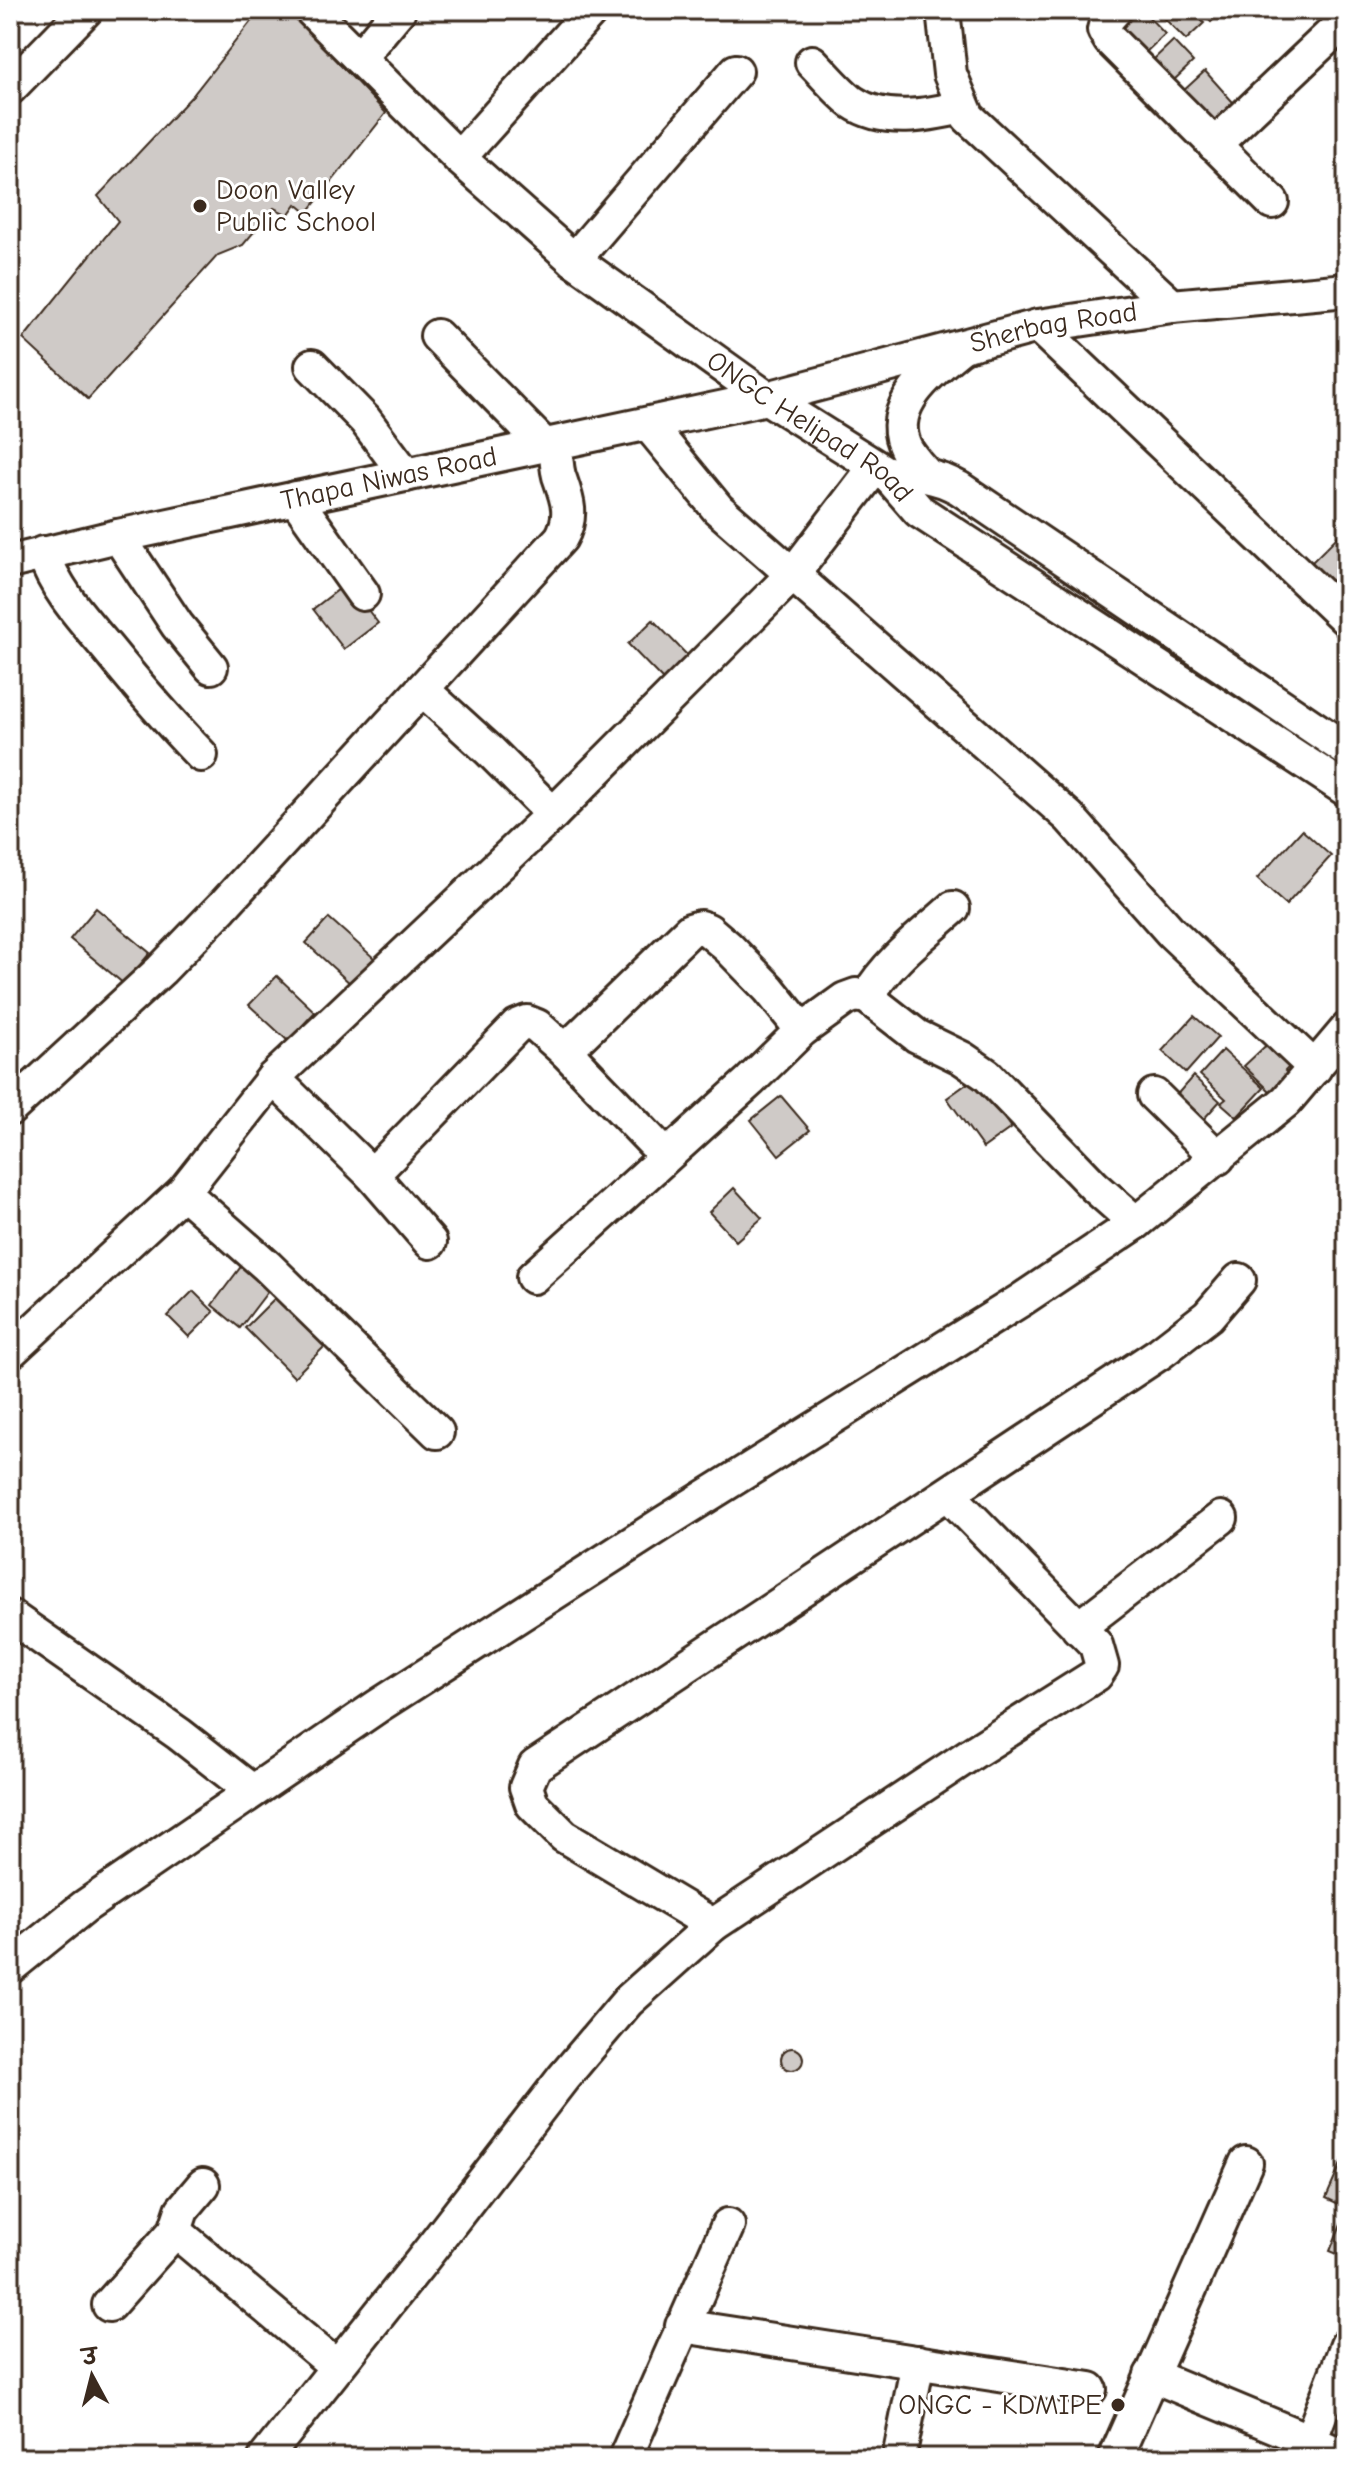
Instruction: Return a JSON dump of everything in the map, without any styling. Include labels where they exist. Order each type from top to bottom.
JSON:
[{"type":"street","points":[[10,88],[86,10]]},
{"type":"street","name":"ONGC Helipad Road","points":[[311,10],[459,158],[574,260],[767,398],[881,470],[919,511],[1347,790]]},
{"type":"street","points":[[359,58],[399,10]]},
{"type":"street","points":[[459,158],[592,10]]},
{"type":"street","points":[[943,10],[950,74],[968,117],[1172,306]]},
{"type":"street","points":[[1115,10],[1107,19],[1104,30],[1110,40],[1272,202]]},
{"type":"street","points":[[1214,145],[1347,19]]},
{"type":"street","points":[[812,62],[853,102],[873,112],[907,116],[963,107]]},
{"type":"street","points":[[574,260],[736,71]]},
{"type":"street","name":"Sherbag Road","points":[[767,398],[1038,326],[1172,306],[1347,290]]},
{"type":"street","points":[[1038,326],[1347,620]]},
{"type":"street","points":[[10,1109],[161,970],[423,690],[566,530],[570,506],[551,445],[437,336]]},
{"type":"street","points":[[926,474],[902,442],[900,419],[913,393],[966,343]]},
{"type":"street","points":[[312,366],[365,420],[406,475]]},
{"type":"street","name":"Thapa Niwas Road","points":[[10,562],[118,536],[767,398]]},
{"type":"street","points":[[648,424],[718,509],[1069,817],[1171,932],[1315,1068]]},
{"type":"street","points":[[10,1352],[183,1192],[273,1078],[553,814],[794,573],[881,470],[926,474],[959,488],[1347,750]]},
{"type":"street","points":[[295,498],[363,594]]},
{"type":"street","points":[[118,536],[177,625],[211,667]]},
{"type":"street","points":[[43,553],[50,573],[74,609],[165,718],[201,755]]},
{"type":"street","points":[[423,690],[553,814]]},
{"type":"street","points":[[867,997],[892,962],[953,908]]},
{"type":"street","points":[[565,1051],[690,930],[700,927],[728,947],[769,989],[802,1030]]},
{"type":"street","points":[[533,1277],[802,1030],[845,999],[856,995],[867,997],[917,1036],[962,1058],[987,1075],[1094,1186],[1136,1223]]},
{"type":"street","points":[[372,1175],[517,1026],[527,1022],[537,1026],[565,1051],[666,1156]]},
{"type":"street","points":[[10,1967],[84,1907],[252,1791],[517,1617],[1008,1308],[1136,1223],[1286,1101],[1347,1029]]},
{"type":"street","points":[[273,1078],[372,1175],[430,1242]]},
{"type":"street","points":[[1154,1095],[1218,1158]]},
{"type":"street","points":[[183,1192],[267,1266],[437,1432]]},
{"type":"street","points":[[713,1925],[564,1836],[532,1804],[526,1787],[535,1766],[1160,1353],[1208,1316],[1239,1280]]},
{"type":"street","points":[[265,2458],[563,2078],[619,2012],[713,1925],[1096,1675],[1102,1666],[1096,1645],[948,1494]]},
{"type":"street","points":[[1078,1628],[1221,1518]]},
{"type":"street","points":[[10,1616],[179,1734],[252,1791]]},
{"type":"street","points":[[1115,2458],[1246,2163]]},
{"type":"street","points":[[109,2305],[175,2231],[182,2210],[203,2185]]},
{"type":"street","points":[[625,2458],[728,2225]]},
{"type":"street","points":[[175,2231],[337,2367]]},
{"type":"street","points":[[682,2326],[1090,2389]]},
{"type":"street","points":[[1310,2441],[1347,2345]]},
{"type":"street","points":[[899,2458],[918,2362]]},
{"type":"street","points":[[1151,2375],[1347,2458]]},
{"type":"shaded area","points":[[1347,2384],[1347,2441],[1327,2432]]},
{"type":"building","name":"Doon Valley Public School","points":[[260,10],[288,10],[386,113],[307,213],[296,204],[288,215],[274,208],[243,245],[218,255],[88,399],[23,339],[118,221],[98,196],[193,95]]},
{"type":"building","points":[[1127,10],[1142,10],[1165,34],[1145,53],[1115,21]]},
{"type":"building","points":[[1156,10],[1191,10],[1204,23],[1186,40]]},
{"type":"building","points":[[1199,10],[1223,10],[1211,22]]},
{"type":"building","points":[[1173,41],[1193,62],[1173,81],[1153,60]]},
{"type":"building","points":[[1205,71],[1241,111],[1218,131],[1182,92]]},
{"type":"building","points":[[1346,528],[1347,571],[1332,587],[1310,564]]},
{"type":"building","points":[[347,583],[378,623],[344,649],[313,609]]},
{"type":"building","points":[[653,620],[688,656],[663,680],[628,644]]},
{"type":"building","points":[[1302,830],[1331,856],[1286,905],[1257,879]]},
{"type":"building","points":[[96,908],[150,953],[124,984],[70,939]]},
{"type":"building","points":[[329,918],[375,959],[352,985],[306,943]]},
{"type":"building","points":[[277,976],[315,1012],[288,1041],[249,1005]]},
{"type":"building","points":[[1194,1016],[1218,1037],[1186,1073],[1162,1051]]},
{"type":"building","points":[[1276,1036],[1298,1058],[1285,1071],[1289,1075],[1271,1092],[1244,1066]]},
{"type":"building","points":[[1223,1050],[1264,1088],[1237,1117],[1221,1103],[1226,1099],[1200,1075]]},
{"type":"building","points":[[1193,1076],[1220,1101],[1201,1122],[1174,1098]]},
{"type":"building","points":[[975,1078],[1011,1128],[983,1148],[947,1098]]},
{"type":"building","points":[[781,1096],[810,1130],[779,1155],[751,1120]]},
{"type":"building","points":[[734,1188],[762,1218],[736,1241],[709,1212]]},
{"type":"building","points":[[243,1264],[272,1286],[240,1328],[212,1305]]},
{"type":"building","points":[[193,1291],[214,1312],[189,1337],[168,1316]]},
{"type":"building","points":[[277,1296],[327,1344],[294,1377],[245,1328]]},
{"type":"building","points":[[792,2048],[800,2051],[803,2059],[800,2067],[792,2070],[784,2067],[781,2059],[784,2051]]},
{"type":"building","points":[[1347,2150],[1347,2208],[1326,2198]]},
{"type":"building","points":[[1347,2209],[1347,2258],[1330,2251]]},
{"type":"building","points":[[1256,2450],[1280,2458],[1253,2458]]},
{"type":"place","name":"Doon Valley Public School","points":[[200,206]]},
{"type":"place","name":"ONGC - KDMIPE","points":[[1118,2405]]}]
